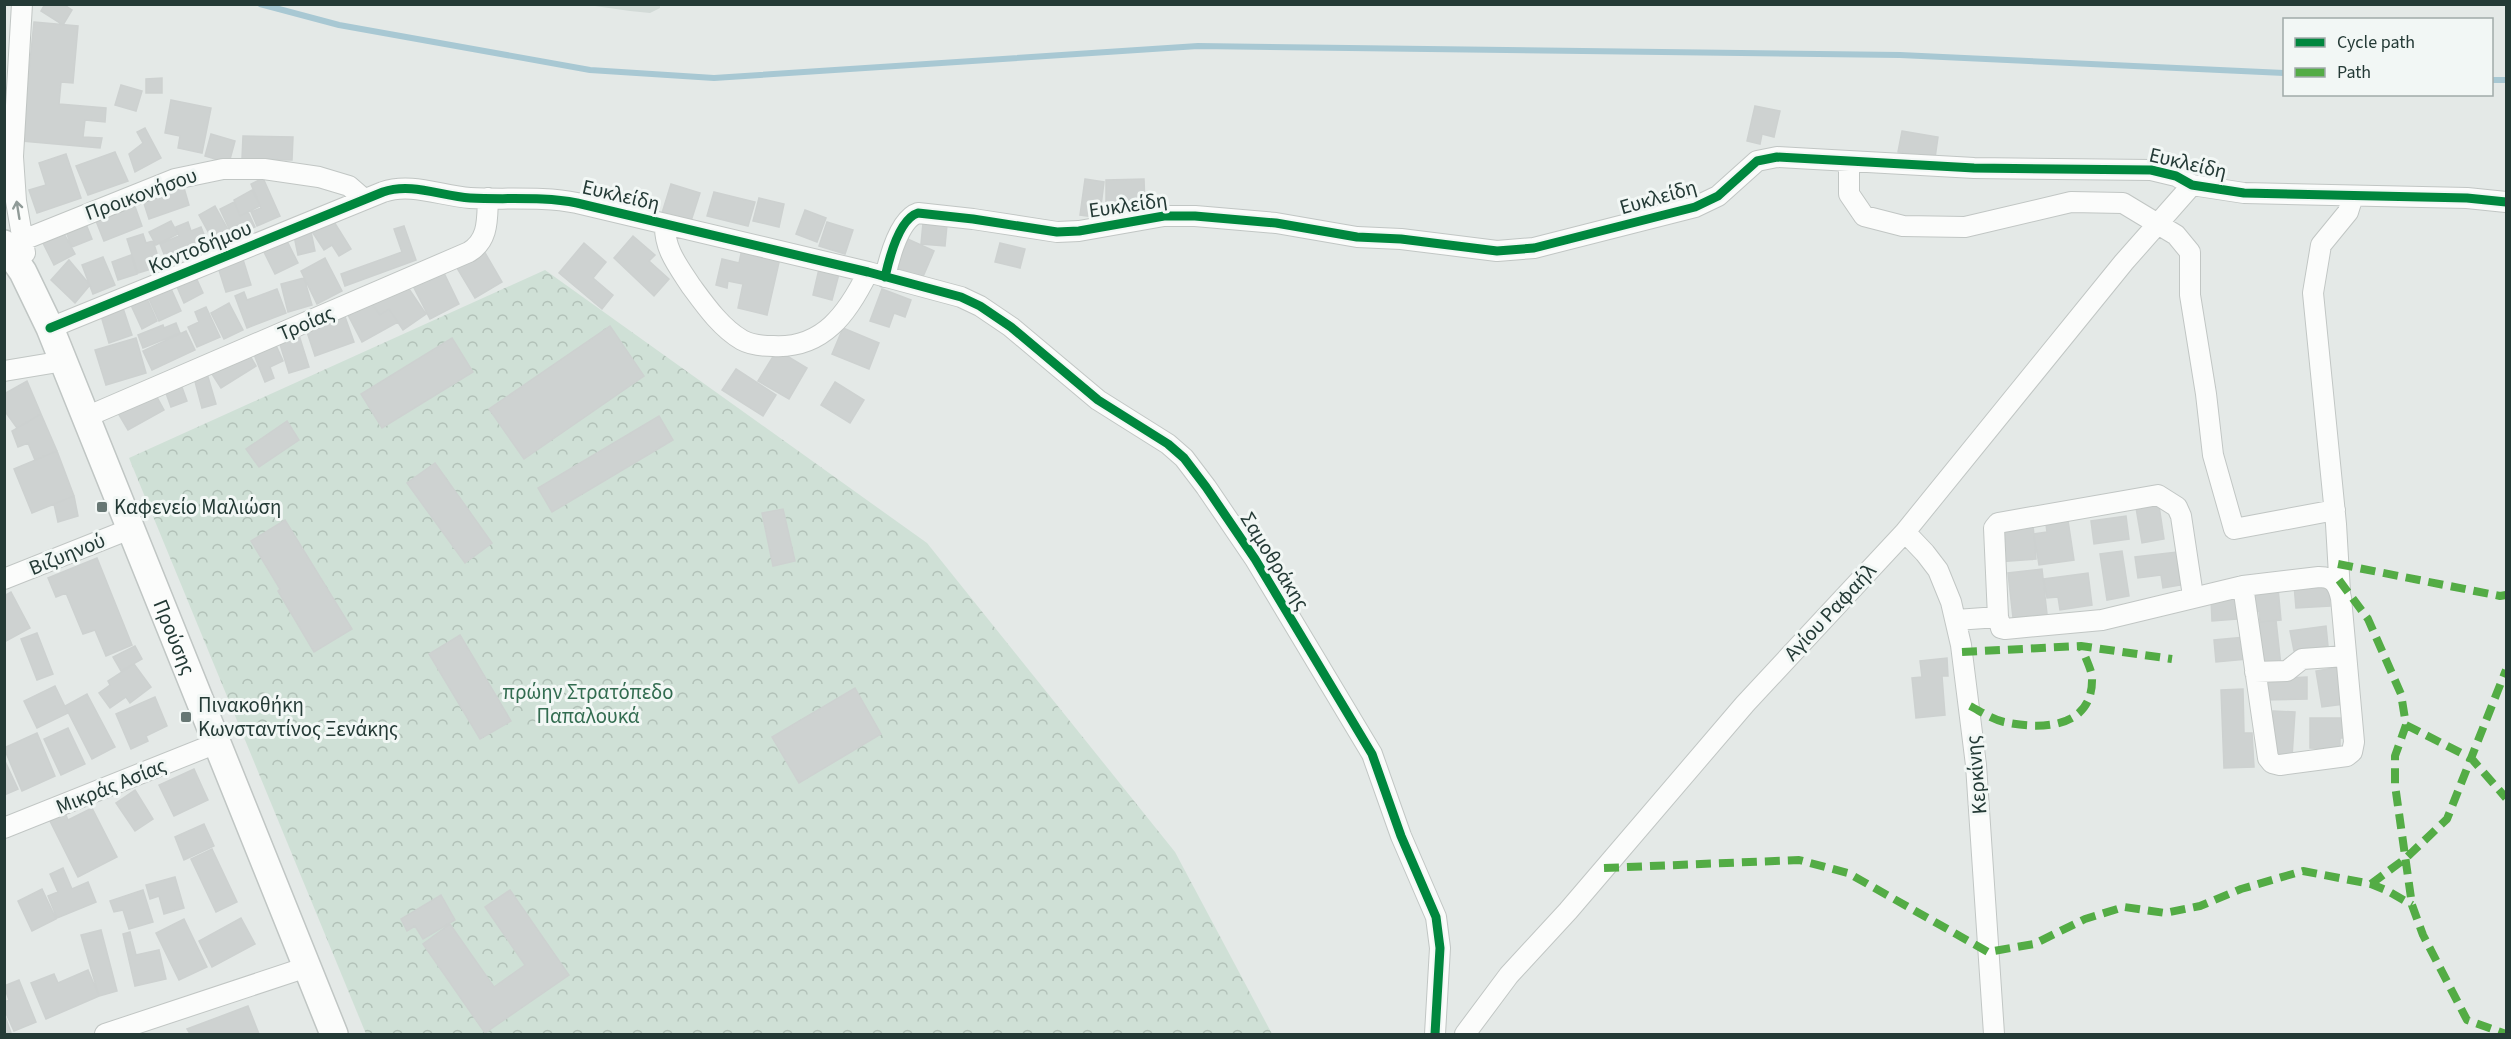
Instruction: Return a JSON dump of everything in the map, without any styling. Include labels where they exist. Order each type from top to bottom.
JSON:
[{"type":"main road","name":"Προύσης","points":[[14,242],[64,361],[334,1035]]},
{"type":"street","points":[[14,242],[16,201],[7,161],[15,129],[22,4]]},
{"type":"street","name":"Ευκλείδη","points":[[364,199],[390,189],[407,188],[458,196],[568,201],[876,275],[910,217],[918,213],[1057,232],[1079,231],[1164,216],[1195,216],[1276,223],[1357,237],[1401,239],[1481,250],[1510,251],[1534,248],[1695,207],[1718,196],[1761,159],[1777,158],[1974,168],[2151,170],[2176,176],[2192,185],[2244,193],[2468,198],[2506,202]]},
{"type":"street","points":[[1849,161],[1849,194],[1864,216],[1903,226],[1965,227],[2071,202],[2123,202],[2175,235],[2190,252],[2190,295],[2213,455],[2234,529],[2335,510]]},
{"type":"street","name":"Προικονήσου","points":[[14,242],[175,179],[223,169],[264,170],[319,177],[349,186],[364,199]]},
{"type":"street","name":"Αγίου Ραφαήλ","points":[[1467,1031],[1509,975],[1568,911],[1745,704],[1905,532],[2157,224],[2192,185]]},
{"type":"street","points":[[2243,586],[2269,760],[2280,765],[2340,758],[2351,753],[2354,744],[2335,510],[2313,293],[2321,244],[2348,212],[2354,196]]},
{"type":"street","name":"Τροίας","points":[[86,417],[469,252],[480,244],[485,234],[488,198]]},
{"type":"street","name":"Κοντοδήμου","points":[[50,328],[364,199]]},
{"type":"street","points":[[665,224],[668,248],[696,293],[728,330],[751,344],[790,346],[811,341],[830,326],[876,275]]},
{"type":"street","name":"Σαμοθράκης","points":[[876,275],[950,294],[980,306],[1011,327],[1107,406],[1168,444],[1190,466],[1255,559],[1372,754],[1401,836],[1436,916],[1440,948],[1436,1025]]},
{"type":"street","points":[[4,371],[64,361]]},
{"type":"street","points":[[2193,596],[2181,516],[2177,507],[2158,495],[1998,524],[1994,528],[1998,617],[2001,628],[2004,629],[2091,621],[2243,586],[2324,577],[2333,580],[2340,592]]},
{"type":"street","name":"Βιζυηνού","points":[[4,579],[130,529]]},
{"type":"street","name":"Κερκίνης","points":[[1905,532],[1925,552],[1938,570],[1956,620],[1965,672],[1976,765],[1994,1035]]},
{"type":"street","points":[[1956,620],[1998,617]]},
{"type":"street","points":[[2255,672],[2287,670],[2302,659],[2346,656]]},
{"type":"street","name":"Μικράς Ασίας","points":[[4,828],[217,743]]},
{"type":"street","points":[[105,1035],[307,967]]},
{"type":"street","points":[[1436,1025],[1467,1031]]},
{"type":"shaded area","points":[[588,5],[660,5],[660,8],[650,13]]},
{"type":"green space","name":"πρώην Στρατόπεδο Παπαλουκά","points":[[545,270],[927,543],[1175,852],[1272,1034],[366,1034],[129,458]]},
{"type":"building","points":[[45,4],[63,4],[72,10],[63,25],[41,11]]},
{"type":"building","points":[[34,22],[78,26],[73,83],[61,82],[59,104],[106,108],[105,122],[85,120],[83,137],[102,138],[100,148],[22,141]]},
{"type":"building","points":[[162,78],[162,93],[146,93],[146,79]]},
{"type":"building","points":[[121,85],[142,91],[136,111],[115,105]]},
{"type":"building","points":[[171,100],[211,108],[202,153],[178,148],[180,136],[165,133]]},
{"type":"building","points":[[1755,106],[1780,111],[1774,137],[1762,134],[1760,144],[1747,141]]},
{"type":"building","points":[[145,128],[161,158],[135,172],[129,154],[143,143],[137,132]]},
{"type":"building","points":[[1902,131],[1938,137],[1935,158],[1898,152]]},
{"type":"building","points":[[211,134],[235,141],[229,163],[205,156]]},
{"type":"building","points":[[243,136],[293,137],[292,160],[242,159]]},
{"type":"building","points":[[115,152],[128,181],[88,195],[76,166]]},
{"type":"building","points":[[66,154],[81,198],[37,213],[29,190],[46,185],[39,163]]},
{"type":"building","points":[[263,178],[280,216],[257,226],[251,212],[261,208],[251,184]]},
{"type":"building","points":[[1085,179],[1104,182],[1101,206],[1111,208],[1109,219],[1080,215]]},
{"type":"building","points":[[1144,179],[1145,206],[1106,206],[1106,180]]},
{"type":"building","points":[[182,181],[189,205],[149,219],[141,194]]},
{"type":"building","points":[[671,184],[700,193],[691,221],[662,213]]},
{"type":"building","points":[[252,190],[260,206],[240,216],[234,200]]},
{"type":"building","points":[[714,192],[755,202],[748,226],[707,216]]},
{"type":"building","points":[[759,198],[784,204],[779,227],[753,221]]},
{"type":"building","points":[[133,201],[142,226],[104,241],[94,216]]},
{"type":"building","points":[[234,202],[240,216],[248,212],[255,227],[233,237],[220,209]]},
{"type":"building","points":[[215,206],[232,237],[216,246],[199,215]]},
{"type":"building","points":[[805,210],[826,218],[817,242],[796,234]]},
{"type":"building","points":[[331,217],[351,249],[339,256],[332,245],[324,250],[311,230]]},
{"type":"building","points":[[84,219],[92,239],[72,247],[64,227]]},
{"type":"building","points":[[171,221],[178,234],[156,245],[149,232]]},
{"type":"building","points":[[188,222],[191,231],[201,227],[209,247],[168,264],[160,244],[179,236],[176,227]]},
{"type":"building","points":[[827,222],[853,230],[845,254],[819,246]]},
{"type":"building","points":[[923,223],[947,225],[945,246],[921,244]]},
{"type":"building","points":[[60,226],[75,254],[54,265],[40,237]]},
{"type":"building","points":[[404,226],[416,260],[345,286],[341,274],[402,252],[394,229]]},
{"type":"building","points":[[310,227],[315,251],[298,255],[293,231]]},
{"type":"building","points":[[143,234],[146,243],[153,241],[161,266],[138,273],[127,239]]},
{"type":"building","points":[[284,235],[298,263],[275,274],[261,246]]},
{"type":"building","points":[[633,236],[655,255],[649,261],[669,279],[654,296],[614,258]]},
{"type":"building","points":[[901,236],[934,251],[922,279],[889,264]]},
{"type":"building","points":[[584,243],[606,262],[593,278],[613,295],[602,309],[559,273]]},
{"type":"building","points":[[1000,243],[1025,249],[1020,268],[995,262]]},
{"type":"building","points":[[742,249],[780,258],[767,315],[738,308],[743,284],[728,281],[727,288],[716,285],[722,259],[739,263]]},
{"type":"building","points":[[484,251],[502,282],[475,298],[457,268]]},
{"type":"building","points":[[241,253],[251,285],[226,292],[216,261]]},
{"type":"building","points":[[131,255],[137,274],[118,280],[112,262]]},
{"type":"building","points":[[103,257],[115,285],[93,294],[82,265]]},
{"type":"building","points":[[325,258],[342,291],[317,304],[301,271]]},
{"type":"building","points":[[69,260],[90,285],[75,303],[51,280]]},
{"type":"building","points":[[819,269],[839,274],[832,300],[813,295]]},
{"type":"building","points":[[194,273],[203,293],[184,303],[175,282]]},
{"type":"building","points":[[444,273],[459,304],[430,319],[411,282],[426,274],[430,281]]},
{"type":"building","points":[[304,278],[312,305],[288,312],[281,284]]},
{"type":"building","points":[[168,282],[181,311],[159,321],[146,292]]},
{"type":"building","points":[[407,286],[426,314],[403,330],[389,309],[380,315],[370,301]]},
{"type":"building","points":[[277,289],[286,313],[247,328],[235,296],[244,292],[247,300]]},
{"type":"building","points":[[882,289],[911,300],[905,317],[894,313],[889,327],[870,321]]},
{"type":"building","points":[[145,294],[157,321],[142,329],[129,301]]},
{"type":"building","points":[[369,301],[380,315],[389,309],[398,322],[362,342],[347,313]]},
{"type":"building","points":[[121,302],[132,335],[109,343],[99,309]]},
{"type":"building","points":[[229,303],[243,330],[224,339],[211,313]]},
{"type":"building","points":[[206,307],[220,337],[197,347],[188,327],[199,322],[195,312]]},
{"type":"building","points":[[343,311],[354,342],[315,356],[306,329]]},
{"type":"building","points":[[176,323],[180,333],[143,348],[138,335],[163,325],[164,328]]},
{"type":"building","points":[[610,326],[644,376],[524,459],[489,409]]},
{"type":"building","points":[[843,328],[879,343],[869,369],[832,354]]},
{"type":"building","points":[[186,331],[195,350],[152,370],[143,351]]},
{"type":"building","points":[[298,332],[309,367],[289,373],[278,338]]},
{"type":"building","points":[[136,338],[146,373],[106,385],[95,350]]},
{"type":"building","points":[[452,338],[473,372],[382,428],[361,394]]},
{"type":"building","points":[[275,343],[283,361],[270,367],[274,378],[265,382],[253,352]]},
{"type":"building","points":[[246,349],[256,366],[221,388],[210,371]]},
{"type":"building","points":[[777,350],[807,368],[789,399],[758,381]]},
{"type":"building","points":[[736,369],[776,395],[763,416],[722,390]]},
{"type":"building","points":[[206,370],[216,404],[202,408],[193,374]]},
{"type":"building","points":[[179,379],[187,401],[171,407],[163,385]]},
{"type":"building","points":[[27,381],[41,414],[17,428],[4,410],[4,394]]},
{"type":"building","points":[[835,382],[864,400],[850,423],[821,405]]},
{"type":"building","points":[[152,388],[164,410],[128,430],[115,408]]},
{"type":"building","points":[[41,414],[57,451],[35,460],[28,443],[18,447],[12,431]]},
{"type":"building","points":[[659,416],[673,440],[552,512],[538,488]]},
{"type":"building","points":[[287,421],[299,440],[259,467],[246,449]]},
{"type":"building","points":[[57,451],[74,496],[32,513],[14,469]]},
{"type":"building","points":[[435,463],[492,543],[465,563],[407,483]]},
{"type":"building","points":[[74,496],[78,516],[58,522],[54,504]]},
{"type":"building","points":[[2158,499],[2164,539],[2142,543],[2135,502]]},
{"type":"building","points":[[783,509],[795,561],[773,566],[762,513]]},
{"type":"building","points":[[2067,514],[2074,560],[2039,565],[2034,534],[2047,532],[2045,517]]},
{"type":"building","points":[[2126,516],[2129,539],[2094,544],[2091,521]]},
{"type":"building","points":[[285,520],[352,629],[314,652],[251,541]]},
{"type":"building","points":[[2033,525],[2036,559],[1997,562],[1994,528]]},
{"type":"building","points":[[2122,551],[2129,596],[2107,600],[2100,554]]},
{"type":"building","points":[[2177,552],[2181,585],[2163,588],[2161,575],[2138,578],[2135,557]]},
{"type":"building","points":[[97,558],[132,645],[106,656],[95,630],[83,634],[66,593],[56,597],[48,578]]},
{"type":"building","points":[[2042,569],[2047,614],[2013,618],[2008,573]]},
{"type":"building","points":[[2088,573],[2092,605],[2060,610],[2058,597],[2047,598],[2044,579]]},
{"type":"building","points":[[2328,583],[2330,606],[2296,608],[2294,585]]},
{"type":"building","points":[[2278,588],[2281,620],[2260,622],[2259,611],[2251,613],[2248,591]]},
{"type":"building","points":[[11,592],[30,628],[6,641],[4,596]]},
{"type":"building","points":[[2236,597],[2237,619],[2212,621],[2211,598]]},
{"type":"building","points":[[2276,620],[2281,666],[2260,669],[2255,623]]},
{"type":"building","points":[[2326,626],[2328,646],[2294,651],[2290,631]]},
{"type":"building","points":[[37,633],[53,674],[37,680],[21,639]]},
{"type":"building","points":[[460,635],[511,721],[480,739],[429,654]]},
{"type":"building","points":[[2245,637],[2247,659],[2216,662],[2214,640]]},
{"type":"building","points":[[135,646],[142,659],[121,671],[113,657]]},
{"type":"building","points":[[1947,658],[1948,676],[1942,676],[1945,715],[1916,718],[1912,678],[1922,677],[1920,661]]},
{"type":"building","points":[[134,664],[151,687],[130,703],[126,697],[110,708],[99,693],[110,685],[108,681]]},
{"type":"building","points":[[2338,667],[2344,704],[2322,707],[2316,671]]},
{"type":"building","points":[[2307,677],[2307,699],[2261,700],[2261,679]]},
{"type":"building","points":[[55,686],[68,713],[37,728],[24,701]]},
{"type":"building","points":[[855,688],[881,734],[799,783],[772,737]]},
{"type":"building","points":[[2243,689],[2244,733],[2252,733],[2254,767],[2224,768],[2221,690]]},
{"type":"building","points":[[87,694],[115,747],[92,759],[65,706]]},
{"type":"building","points":[[155,697],[167,726],[146,736],[148,741],[131,749],[116,714]]},
{"type":"building","points":[[2273,711],[2295,712],[2292,757],[2271,756]]},
{"type":"building","points":[[2310,718],[2350,718],[2349,738],[2340,738],[2340,749],[2310,748]]},
{"type":"building","points":[[68,728],[85,764],[61,775],[44,739]]},
{"type":"building","points":[[37,733],[55,776],[22,791],[4,748]]},
{"type":"building","points":[[4,759],[18,789],[4,795]]},
{"type":"building","points":[[194,769],[208,800],[174,816],[159,785]]},
{"type":"building","points":[[135,790],[153,819],[135,831],[116,803]]},
{"type":"building","points":[[92,808],[117,857],[78,877],[50,821],[65,813],[68,820]]},
{"type":"building","points":[[204,824],[214,846],[184,860],[175,837]]},
{"type":"building","points":[[212,849],[237,902],[216,912],[191,859]]},
{"type":"building","points":[[63,868],[72,889],[88,882],[96,902],[57,918],[48,896],[58,892],[50,874]]},
{"type":"building","points":[[175,877],[184,908],[164,914],[159,896],[150,899],[146,885]]},
{"type":"building","points":[[42,889],[56,919],[32,931],[18,901]]},
{"type":"building","points":[[143,890],[153,922],[129,929],[123,910],[114,912],[110,901]]},
{"type":"building","points":[[510,890],[569,975],[485,1033],[423,944],[450,924],[494,987],[525,965],[485,907]]},
{"type":"building","points":[[441,895],[455,920],[423,939],[415,926],[407,931],[401,919]]},
{"type":"building","points":[[241,918],[255,944],[212,967],[199,941]]},
{"type":"building","points":[[184,919],[207,967],[179,980],[156,933]]},
{"type":"building","points":[[101,930],[117,991],[99,996],[81,935]]},
{"type":"building","points":[[130,932],[136,955],[159,950],[166,979],[135,986],[123,934]]},
{"type":"building","points":[[88,970],[99,996],[46,1019],[31,983],[54,974],[58,983]]},
{"type":"building","points":[[19,980],[36,1022],[14,1031],[4,1009],[4,1002],[9,1000],[4,986]]},
{"type":"building","points":[[248,1006],[259,1034],[190,1034],[187,1029]]},
{"type":"building","points":[[4,1013],[11,1033],[7,1034],[4,1034]]},
{"type":"waterway","points":[[260,4],[339,25],[590,70],[714,78],[1198,46],[1900,55],[2283,73]]},
{"type":"waterway","points":[[2493,80],[2506,80]]},
{"type":"marked path","points":[[2338,564],[2500,596],[2506,595]]},
{"type":"marked path","points":[[2339,580],[2368,619],[2401,694],[2406,725],[2395,756],[2395,785],[2412,905],[2423,935],[2467,1020],[2506,1034]]},
{"type":"marked path","points":[[1962,652],[2081,646],[2172,659]]},
{"type":"marked path","points":[[1970,706],[2000,721],[2034,726],[2063,722],[2075,716],[2084,707],[2090,694],[2092,677],[2081,646]]},
{"type":"marked path","points":[[2371,884],[2406,858],[2447,819],[2506,670]]},
{"type":"marked path","points":[[2406,725],[2471,758],[2506,798]]},
{"type":"marked path","points":[[1604,868],[1799,860],[1848,873],[1988,952],[2034,944],[2085,919],[2124,907],[2165,913],[2200,906],[2241,889],[2303,871],[2371,884],[2412,905]]},
{"type":"cycle path","points":[[885,277],[900,231],[905,223],[918,213],[1057,232],[1079,231],[1164,216],[1195,216],[1276,223],[1357,237],[1401,239],[1497,251],[1534,248],[1695,207],[1718,196],[1757,161],[1777,157],[1974,168],[2151,170],[2176,176],[2192,185],[2244,193],[2467,198],[2506,202]]},
{"type":"cycle path","points":[[50,328],[383,192],[404,188],[470,198],[537,199],[577,203],[868,272],[961,297],[980,306],[1011,327],[1098,400],[1168,444],[1184,458],[1255,559],[1372,754],[1401,836],[1436,917],[1440,948],[1435,1034]]},
{"type":"place","name":"Καφενείο Μαλιώση","points":[[102,507]]},
{"type":"place","name":"Πινακοθήκη Κωνσταντίνος Ξενάκης","points":[[186,717]]}]
